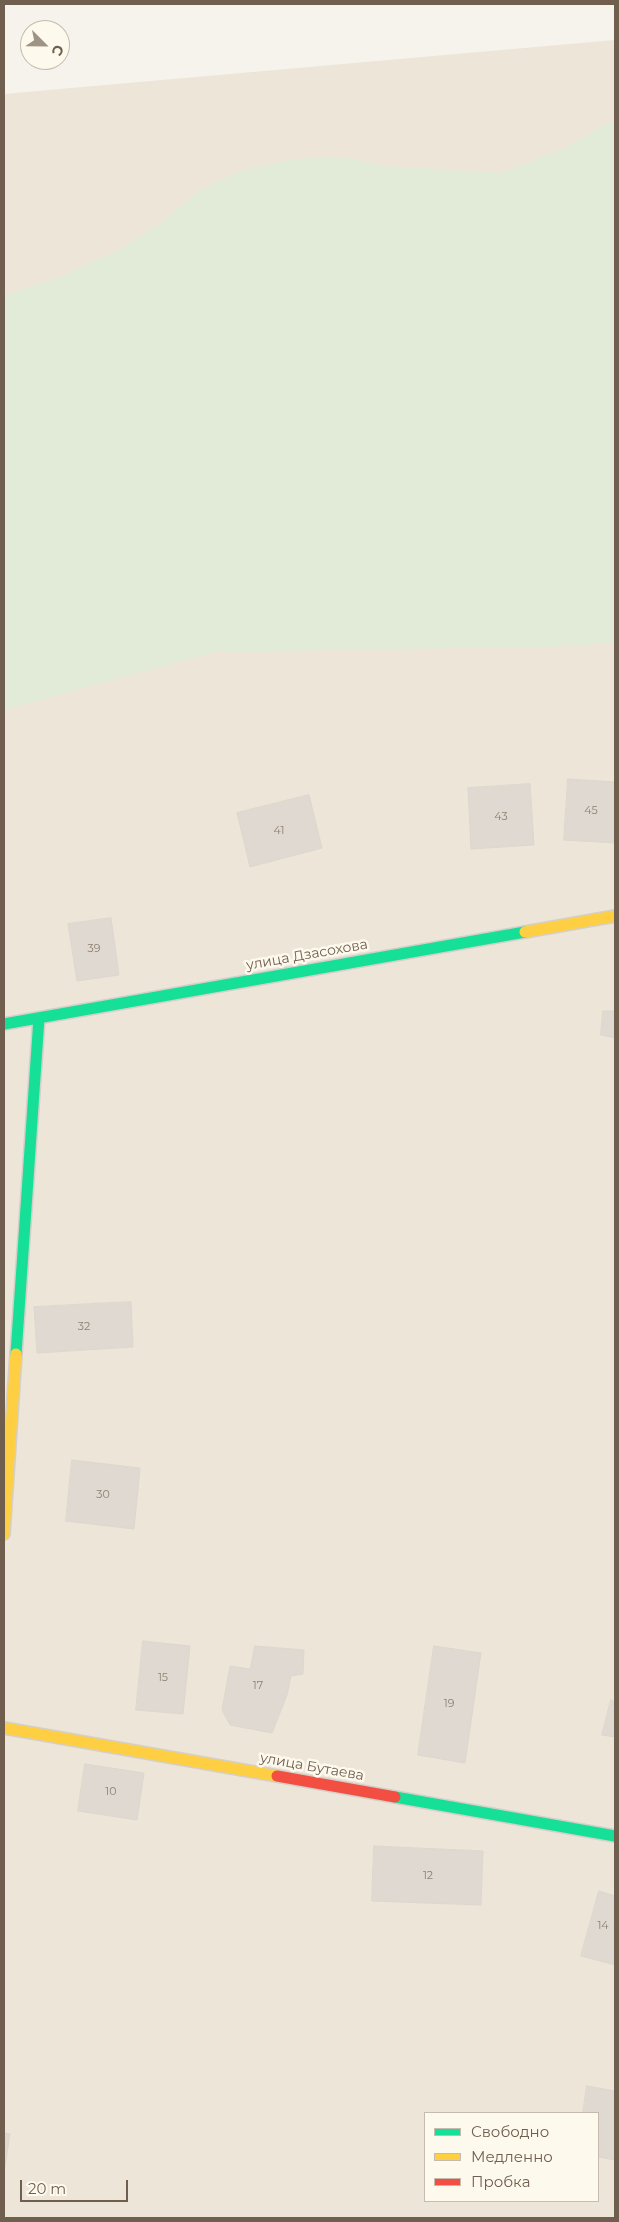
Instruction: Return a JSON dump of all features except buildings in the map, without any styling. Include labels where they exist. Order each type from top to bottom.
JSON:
[{"type":"street","name":"улица Дзасохова","points":[[4,1024],[615,916]]},
{"type":"street","points":[[4,1534],[39,1018]]},
{"type":"street","name":"улица Бутаева","points":[[4,1728],[615,1836]]},
{"type":"shaded area","points":[[615,40],[615,2218],[4,2218],[4,94]]},
{"type":"green space","points":[[615,119],[615,641],[579,646],[214,652],[4,710],[4,295],[58,278],[120,249],[162,222],[198,191],[242,170],[293,159],[343,157],[385,166],[502,173],[567,147]]},
{"type":"traffic: fast","points":[[4,1024],[525,932]]},
{"type":"traffic: fast","points":[[16,1354],[39,1018]]},
{"type":"traffic: fast","points":[[395,1797],[615,1836]]},
{"type":"traffic: slow","points":[[525,932],[615,916]]},
{"type":"traffic: slow","points":[[4,1534],[16,1354]]},
{"type":"traffic: slow","points":[[4,1728],[277,1776]]},
{"type":"traffic: jam","points":[[277,1776],[395,1797]]}]
